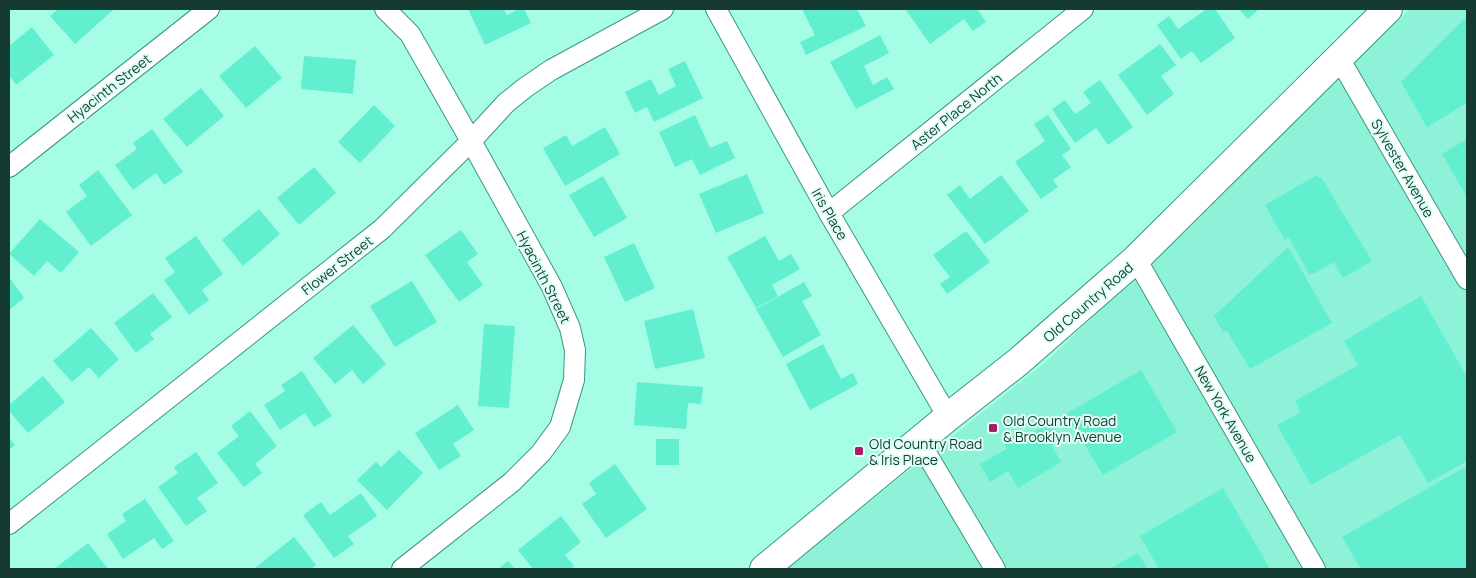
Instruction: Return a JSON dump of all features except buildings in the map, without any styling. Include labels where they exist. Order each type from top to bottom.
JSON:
[{"type":"main road","name":"Old Country Road","points":[[764,569],[1021,359],[1136,259],[1388,9]]},
{"type":"street","name":"Hyacinth Street","points":[[9,167],[208,9]]},
{"type":"street","name":"Hyacinth Street","points":[[385,9],[410,34],[471,141],[552,287],[570,328],[575,350],[574,380],[560,427],[542,453],[512,482],[402,569]]},
{"type":"street","name":"Flower Street","points":[[9,524],[382,229],[471,141],[506,103],[526,87],[552,70],[663,9]]},
{"type":"street","name":"Iris Place","points":[[716,9],[829,213],[948,417]]},
{"type":"street","name":"Aster Place North","points":[[829,213],[1083,9]]},
{"type":"street","name":"Sylvester Avenue","points":[[1339,58],[1467,279]]},
{"type":"street","name":"New York Avenue","points":[[1136,259],[1315,569]]},
{"type":"street","points":[[919,441],[996,569]]},
{"type":"shaded area","points":[[1410,9],[1467,9],[1467,569],[785,569],[1046,362]]},
{"type":"place","name":"Old Country Road & Brooklyn Avenue","points":[[993,428]]},
{"type":"place","name":"Old Country Road & Iris Place","points":[[859,451]]}]
